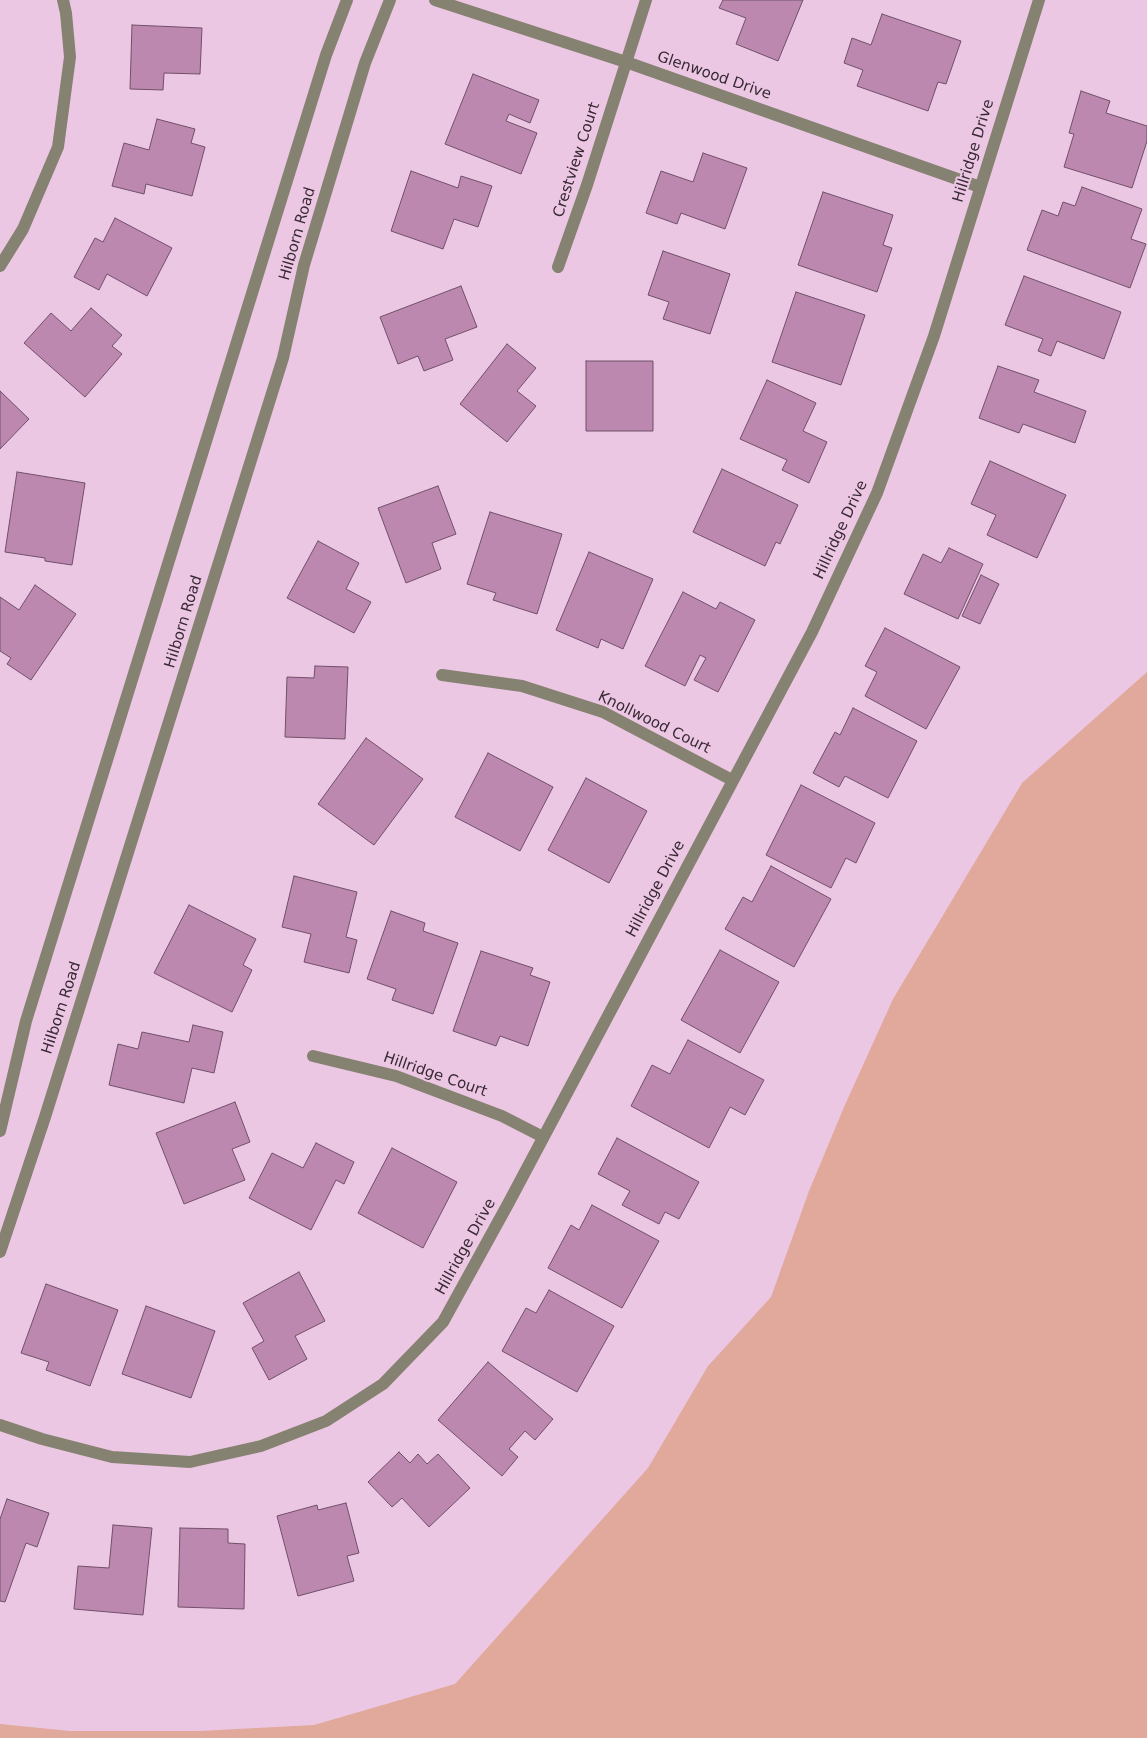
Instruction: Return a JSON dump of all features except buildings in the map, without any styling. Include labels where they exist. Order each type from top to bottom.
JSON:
[{"type":"street","points":[[0,266],[23,229],[58,147],[70,57],[63,0]]},
{"type":"street","name":"Hilborn Road","points":[[0,1131],[29,1011],[323,65],[347,0]]},
{"type":"street","name":"Hilborn Road","points":[[0,1252],[283,358],[304,265],[365,63],[390,0]]},
{"type":"street","name":"Glenwood Drive","points":[[435,0],[626,62],[980,187]]},
{"type":"street","name":"Crestview Court","points":[[558,267],[587,185],[646,0]]},
{"type":"street","name":"Hillridge Drive","points":[[0,1425],[42,1439],[112,1457],[190,1462],[261,1446],[326,1421],[383,1384],[443,1322],[508,1204],[812,632],[877,493],[934,336],[1039,0]]},
{"type":"street","name":"Knollwood Court","points":[[442,675],[522,686],[603,712],[732,780]]},
{"type":"street","name":"Hillridge Court","points":[[313,1056],[396,1076],[502,1116],[543,1137]]},
{"type":"shaded area","points":[[1147,672],[1147,1738],[0,1738],[0,1724],[70,1731],[199,1731],[314,1725],[455,1684],[648,1468],[708,1366],[771,1297],[809,1191],[844,1107],[893,999],[1022,783]]}]
